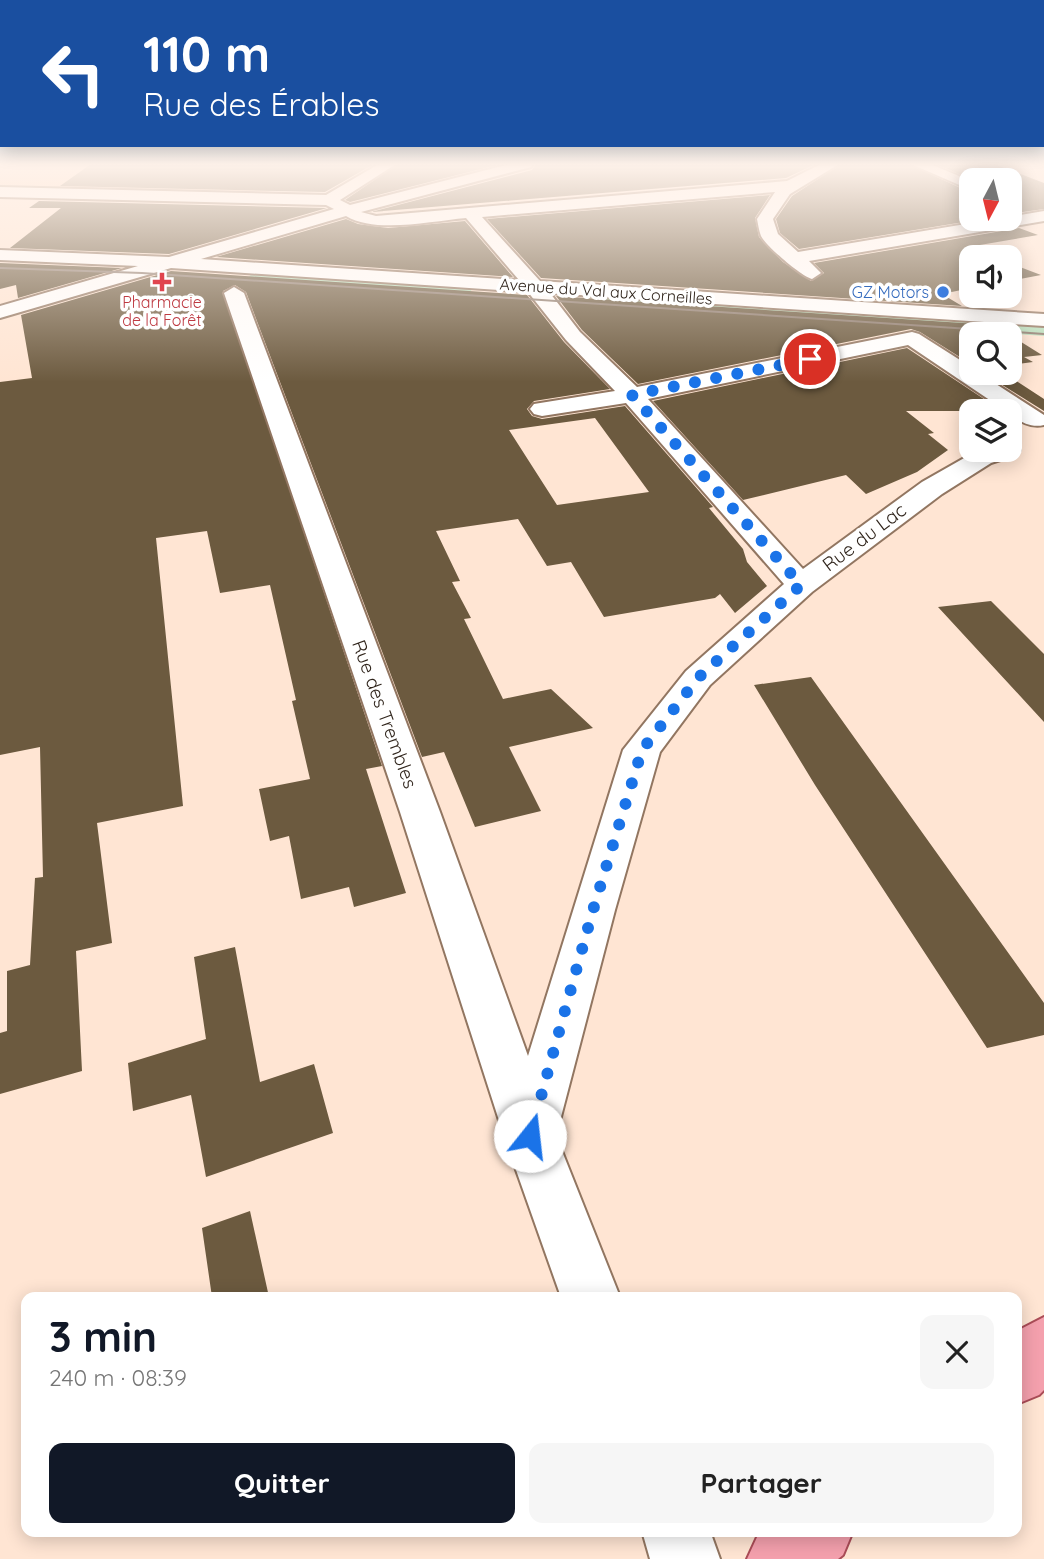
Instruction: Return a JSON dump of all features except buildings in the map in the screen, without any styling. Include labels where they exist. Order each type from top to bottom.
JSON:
[{"type":"main road","points":[[1022,1368],[1044,1347]]},
{"type":"main road","points":[[782,1559],[812,1537]]},
{"type":"street","points":[[0,312],[261,237]]},
{"type":"street","points":[[491,237],[573,336],[632,395],[801,585]]},
{"type":"street","points":[[771,237],[833,293]]},
{"type":"street","points":[[792,258],[919,237]]},
{"type":"street","name":"Avenue du Val aux Corneilles","points":[[0,256],[174,263],[534,287],[833,293],[1043,317]]},
{"type":"street","points":[[0,333],[96,300],[106,290],[103,284]]},
{"type":"street","name":"Rue des Trembles","points":[[234,293],[420,812],[530,1136]]},
{"type":"street","points":[[542,409],[632,395],[912,338],[1039,431]]},
{"type":"street","name":"Rue du Lac","points":[[1022,441],[1039,431]]},
{"type":"street","name":"Rue du Lac","points":[[530,1136],[593,910],[642,750],[698,678],[801,585],[932,488],[975,462]]},
{"type":"street","points":[[530,1136],[589,1292]]},
{"type":"street","points":[[678,1537],[685,1559]]},
{"type":"green space","points":[[253,273],[473,288],[467,296],[244,281]]},
{"type":"green space","points":[[594,296],[984,322],[959,322],[959,330],[591,305]]},
{"type":"green space","points":[[1022,325],[1044,326],[1044,336],[1022,334]]},
{"type":"tram line","points":[[0,268],[142,273],[1044,334]]},
{"type":"place","name":"Pharmacie de la Forêt","points":[[162,282]]},
{"type":"place","name":"GZ Motors","points":[[943,292]]},
{"type":"route","points":[[530,1136],[593,910],[642,750],[698,678],[801,585],[632,395],[810,359]]}]
